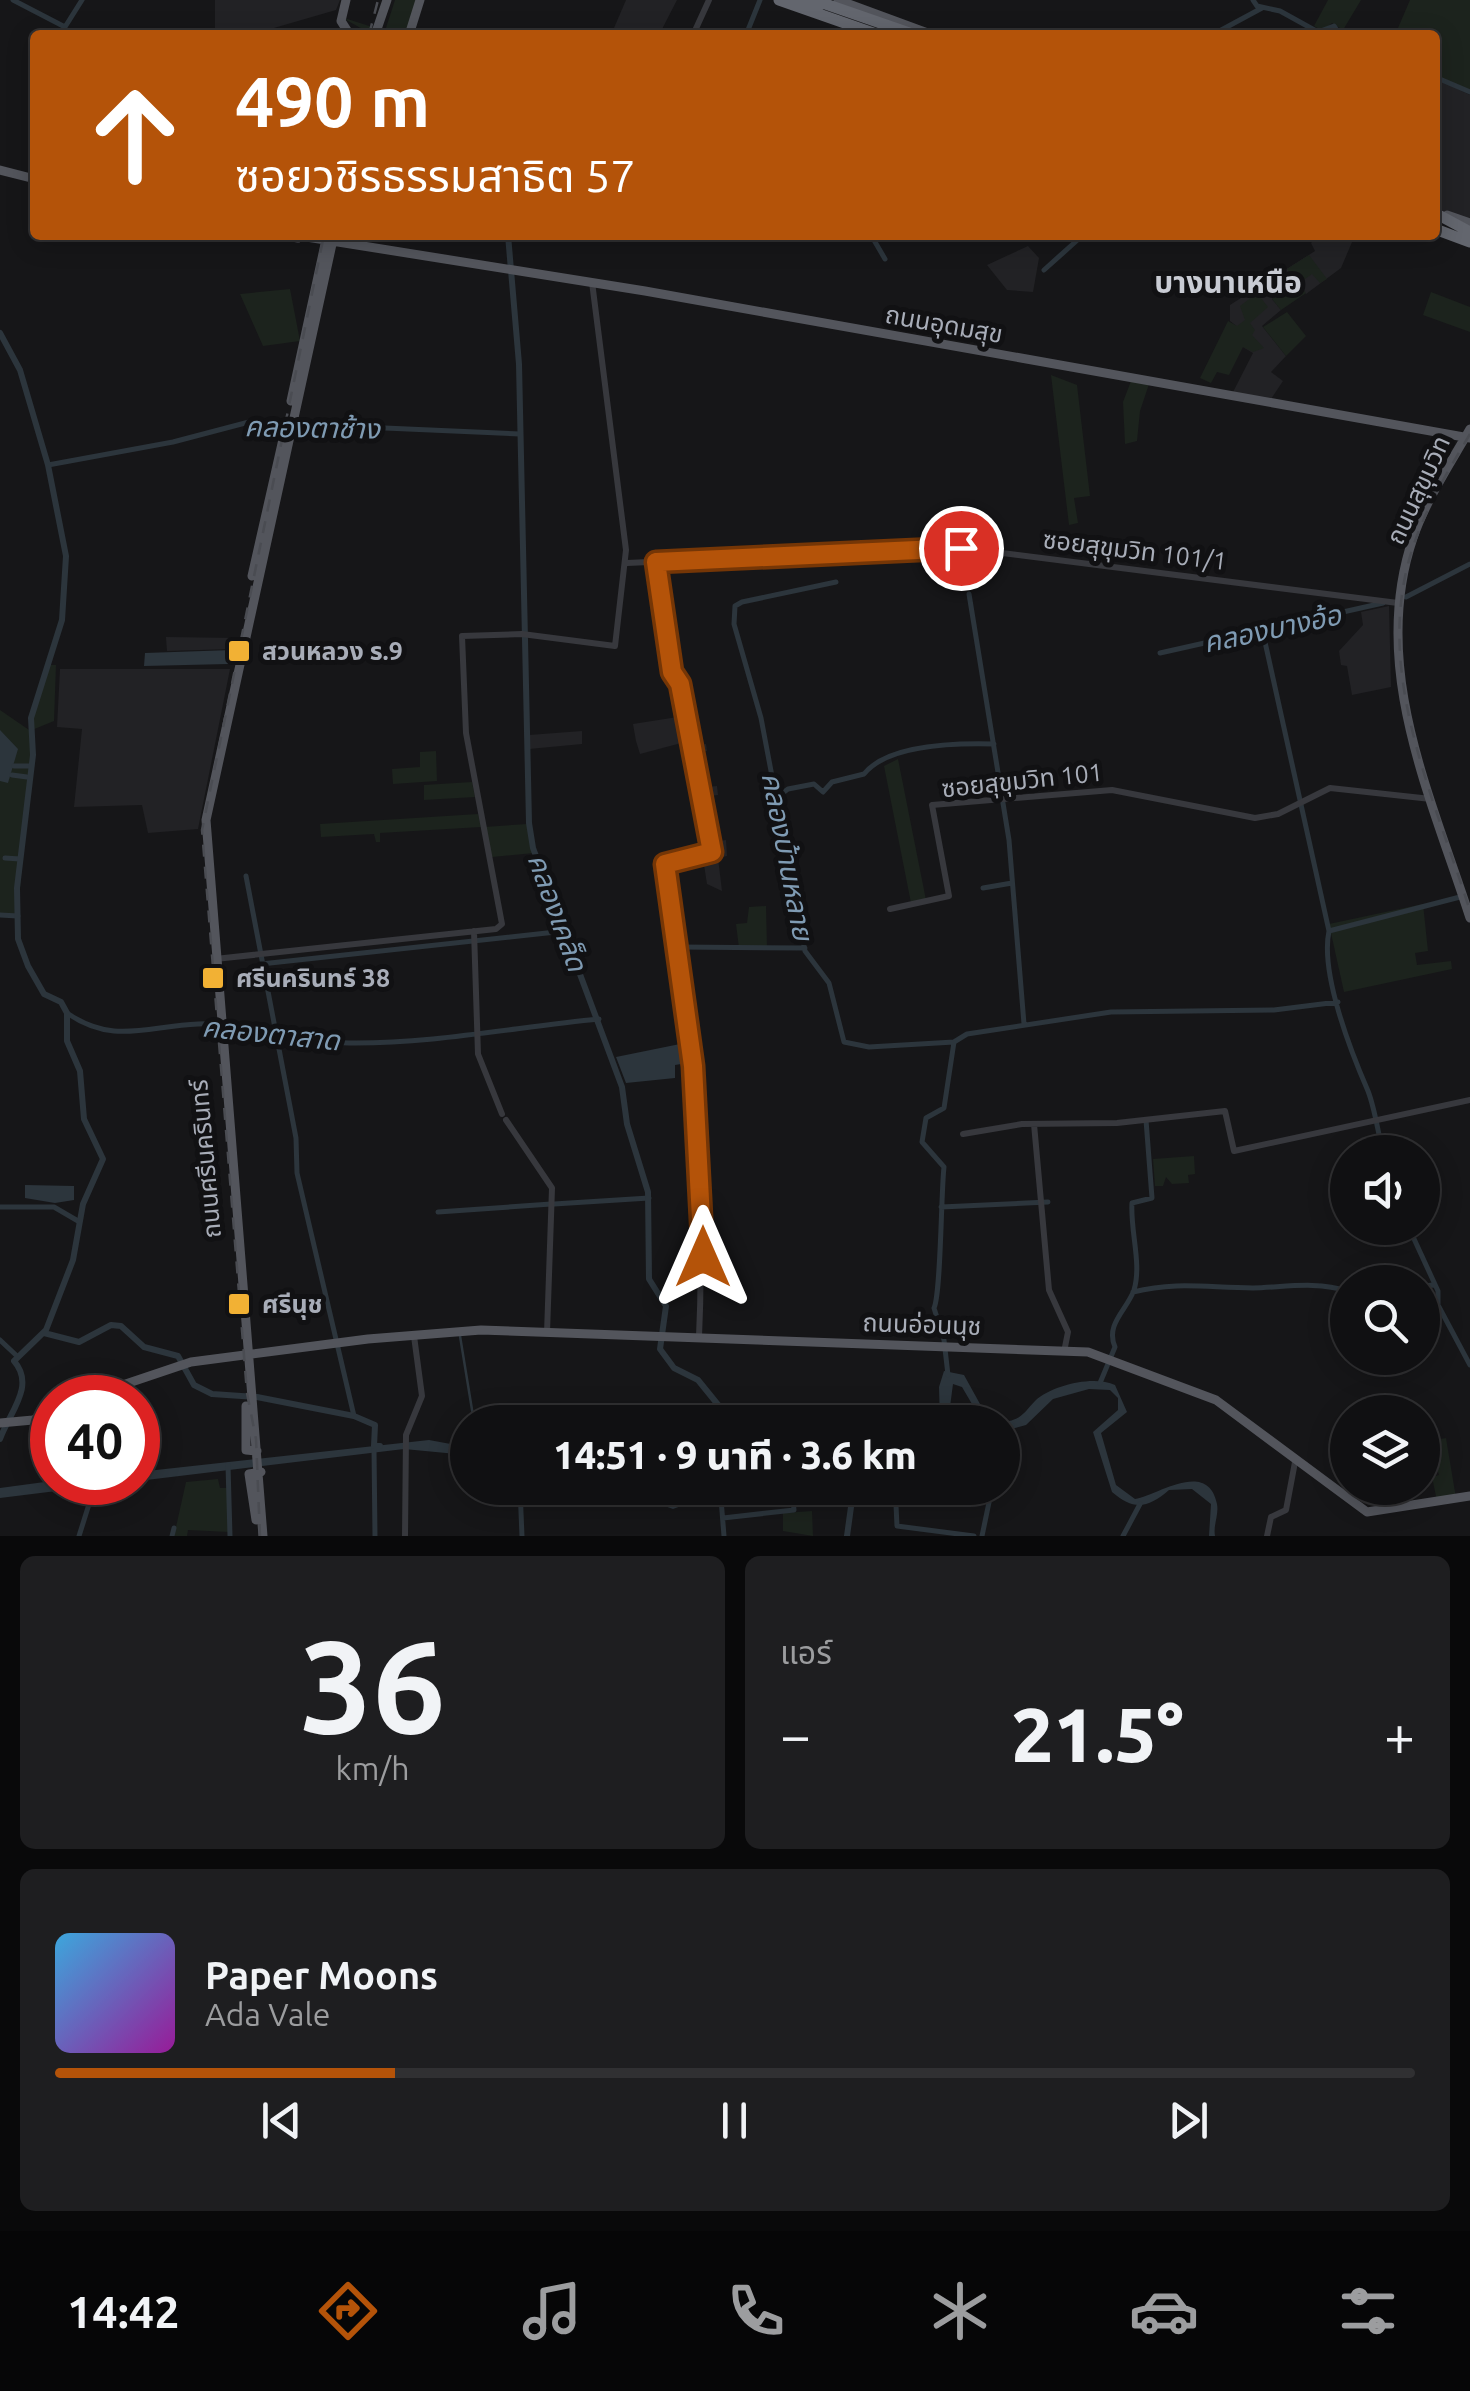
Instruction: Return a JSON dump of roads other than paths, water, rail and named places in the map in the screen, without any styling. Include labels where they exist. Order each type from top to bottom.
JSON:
[{"type":"highway","points":[[779,0],[864,30]]},
{"type":"highway","points":[[790,0],[890,30]]},
{"type":"highway","points":[[798,0],[890,30]]},
{"type":"highway","points":[[810,0],[909,30]]},
{"type":"highway","points":[[810,0],[892,30]]},
{"type":"highway","points":[[827,0],[891,30]]},
{"type":"highway","points":[[1440,225],[1469,234]]},
{"type":"main road","points":[[346,0],[341,17],[348,30]]},
{"type":"main road","points":[[379,30],[389,0]]},
{"type":"main road","points":[[411,29],[420,0]]},
{"type":"main road","points":[[769,0],[856,30]]},
{"type":"main road","points":[[838,0],[912,30]]},
{"type":"main road","points":[[0,169],[30,177]]},
{"type":"main road","name":"ถนนอุดมสุข","points":[[325,240],[410,254]]},
{"type":"main road","name":"ถนนอุดมสุข","points":[[326,240],[592,282],[1469,436]]},
{"type":"main road","name":"ถนนศรีนครินทร์","points":[[260,1536],[200,820],[325,264],[326,240]]},
{"type":"main road","name":"ถนนศรีนครินทร์","points":[[301,370],[321,280]]},
{"type":"main road","name":"ถนนสุขุมวิท","points":[[1469,436],[1415,533],[1401,604],[1404,691],[1432,799],[1470,900]]},
{"type":"main road","points":[[256,571],[279,472]]},
{"type":"main road","name":"ถนนศรีนครินทร์","points":[[217,1026],[206,818],[256,571]]},
{"type":"main road","name":"ถนนสุขุมวิท","points":[[1404,691],[1470,918]]},
{"type":"main road","name":"ถนนอ่อนนุช","points":[[156,1375],[172,1369],[334,1344],[481,1331],[1064,1352],[1109,1358],[1217,1402],[1369,1514],[1465,1497]]},
{"type":"main road","name":"ถนนอ่อนนุช","points":[[154,1375],[192,1365],[334,1344]]},
{"type":"main road","points":[[0,1425],[30,1420]]},
{"type":"street","points":[[695,30],[709,0]]},
{"type":"street","points":[[214,959],[474,938],[496,929],[502,921],[468,748],[462,636],[524,634],[614,646],[627,563],[592,282]]},
{"type":"street","name":"ซอยสุขุมวิท 101/1","points":[[627,563],[962,548],[1401,604]]},
{"type":"street","points":[[656,562],[672,672],[680,684],[712,852],[665,864],[697,1116],[704,1237],[699,1338]]},
{"type":"street","name":"ซอยสุขุมวิท 101","points":[[890,909],[949,896],[932,805],[1112,790],[1255,818],[1275,815],[1333,788],[1432,799]]},
{"type":"street","points":[[474,938],[476,1033],[483,1071],[504,1116],[552,1188],[547,1333]]},
{"type":"street","points":[[963,1134],[1034,1124],[1117,1122],[1225,1111],[1234,1151],[1338,1127],[1375,1124],[1470,1100]]},
{"type":"street","points":[[1034,1124],[1049,1290],[1068,1332],[1064,1352]]},
{"type":"street","points":[[405,1536],[406,1435],[422,1396],[414,1335]]},
{"type":"street","points":[[1267,1536],[1271,1517],[1286,1510],[1296,1461]]},
{"type":"waterway","points":[[13,0],[65,27],[82,0]]},
{"type":"waterway","points":[[748,30],[760,0]]},
{"type":"waterway","points":[[1253,0],[1257,6],[1280,11],[1314,30]]},
{"type":"waterway","points":[[1221,30],[1262,8]]},
{"type":"waterway","points":[[1323,30],[1334,26],[1337,30]]},
{"type":"waterway","points":[[1440,79],[1470,92]]},
{"type":"waterway","name":"คลองเคล็ด","points":[[508,240],[519,364],[529,823],[533,848],[622,1087],[627,1124],[648,1192],[649,1279],[666,1306],[660,1349],[674,1368],[698,1380],[718,1405]]},
{"type":"waterway","points":[[874,240],[885,259]]},
{"type":"waterway","points":[[1044,270],[1077,240]]},
{"type":"waterway","points":[[0,333],[20,370],[48,465],[66,556],[62,620],[31,718],[33,755],[17,888],[18,939],[44,994],[61,1002],[67,1013],[67,1041],[80,1071],[84,1119],[103,1159],[83,1204],[73,1260],[46,1330],[14,1361],[20,1370],[22,1390],[0,1439]]},
{"type":"waterway","name":"คลองตาช้าง","points":[[48,465],[173,442],[249,422],[520,434]]},
{"type":"waterway","name":"คลองบางอ้อ","points":[[1406,597],[1470,564]]},
{"type":"waterway","name":"คลองบ้านหลาย","points":[[836,582],[742,602],[735,606],[734,624],[761,718],[805,951],[829,983],[844,1042],[869,1047],[954,1042],[944,1108],[926,1118],[922,1142],[944,1167],[934,1308],[944,1340],[948,1375]]},
{"type":"waterway","points":[[969,594],[1009,840],[1024,1024]]},
{"type":"waterway","name":"คลองบางอ้อ","points":[[1160,653],[1383,603]]},
{"type":"waterway","points":[[1263,633],[1329,931],[1327,948],[1333,990],[1379,1135]]},
{"type":"waterway","points":[[776,798],[788,789],[814,784],[823,792],[832,782],[864,774],[875,764],[906,751],[942,745],[994,744]]},
{"type":"waterway","points":[[14,766],[29,766]]},
{"type":"waterway","points":[[12,775],[27,777]]},
{"type":"waterway","points":[[5,858],[20,859]]},
{"type":"waterway","points":[[246,876],[296,1138],[297,1173],[354,1416]]},
{"type":"waterway","points":[[983,888],[1012,883]]},
{"type":"waterway","points":[[1329,931],[1460,897]]},
{"type":"waterway","points":[[0,915],[18,916]]},
{"type":"waterway","points":[[261,964],[565,931]]},
{"type":"waterway","points":[[680,947],[805,948]]},
{"type":"waterway","points":[[954,1042],[967,1034],[1111,1012],[1274,1010],[1338,1002]]},
{"type":"waterway","name":"คลองตาสาด","points":[[67,1013],[84,1023],[115,1031],[217,1024],[349,1043],[443,1038],[599,1019]]},
{"type":"waterway","points":[[1100,1383],[1115,1347],[1115,1324],[1136,1280],[1132,1203],[1152,1198],[1146,1120]]},
{"type":"waterway","points":[[554,1204],[649,1198]]},
{"type":"waterway","points":[[941,1207],[1048,1202]]},
{"type":"waterway","points":[[438,1212],[551,1204]]},
{"type":"waterway","points":[[0,1207],[54,1207],[78,1221]]},
{"type":"waterway","points":[[1417,1245],[1438,1291],[1438,1305],[1470,1365]]},
{"type":"waterway","points":[[1133,1292],[1179,1286],[1330,1287]]},
{"type":"waterway","points":[[44,1333],[79,1342],[111,1325],[121,1326],[144,1347],[178,1356],[194,1385],[212,1394],[257,1397],[354,1416],[375,1425],[374,1446],[380,1446]]},
{"type":"waterway","points":[[460,1336],[471,1405]]},
{"type":"waterway","points":[[0,1340],[18,1357]]},
{"type":"waterway","points":[[374,1449],[375,1536]]},
{"type":"waterway","points":[[228,1465],[230,1536]]},
{"type":"waterway","points":[[1123,1536],[1140,1504]]},
{"type":"waterway","points":[[79,1536],[89,1505]]},
{"type":"waterway","points":[[521,1505],[522,1536]]},
{"type":"waterway","points":[[721,1505],[724,1536]]},
{"type":"waterway","points":[[723,1518],[794,1510],[794,1505]]},
{"type":"waterway","points":[[896,1505],[897,1526],[974,1536]]},
{"type":"waterway","points":[[982,1536],[988,1505]]},
{"type":"waterway","points":[[847,1536],[851,1507]]},
{"type":"waterway","points":[[172,1536],[174,1528]]},
{"type":"railway","points":[[370,30],[378,0]]},
{"type":"railway","points":[[260,1536],[256,1439],[247,1393],[202,830],[323,240]]},
{"type":"railway","points":[[1470,434],[1417,535],[1402,596],[1400,642],[1413,733],[1470,911]]},
{"type":"place","name":"สวนหลวง ร.9","points":[[239,651]]},
{"type":"place","name":"ศรีนครินทร์ 38","points":[[213,978]]},
{"type":"place","name":"ศรีนุช","points":[[239,1304]]},
{"type":"district","name":"บางนาเหนือ","points":[[1228,282]]}]
